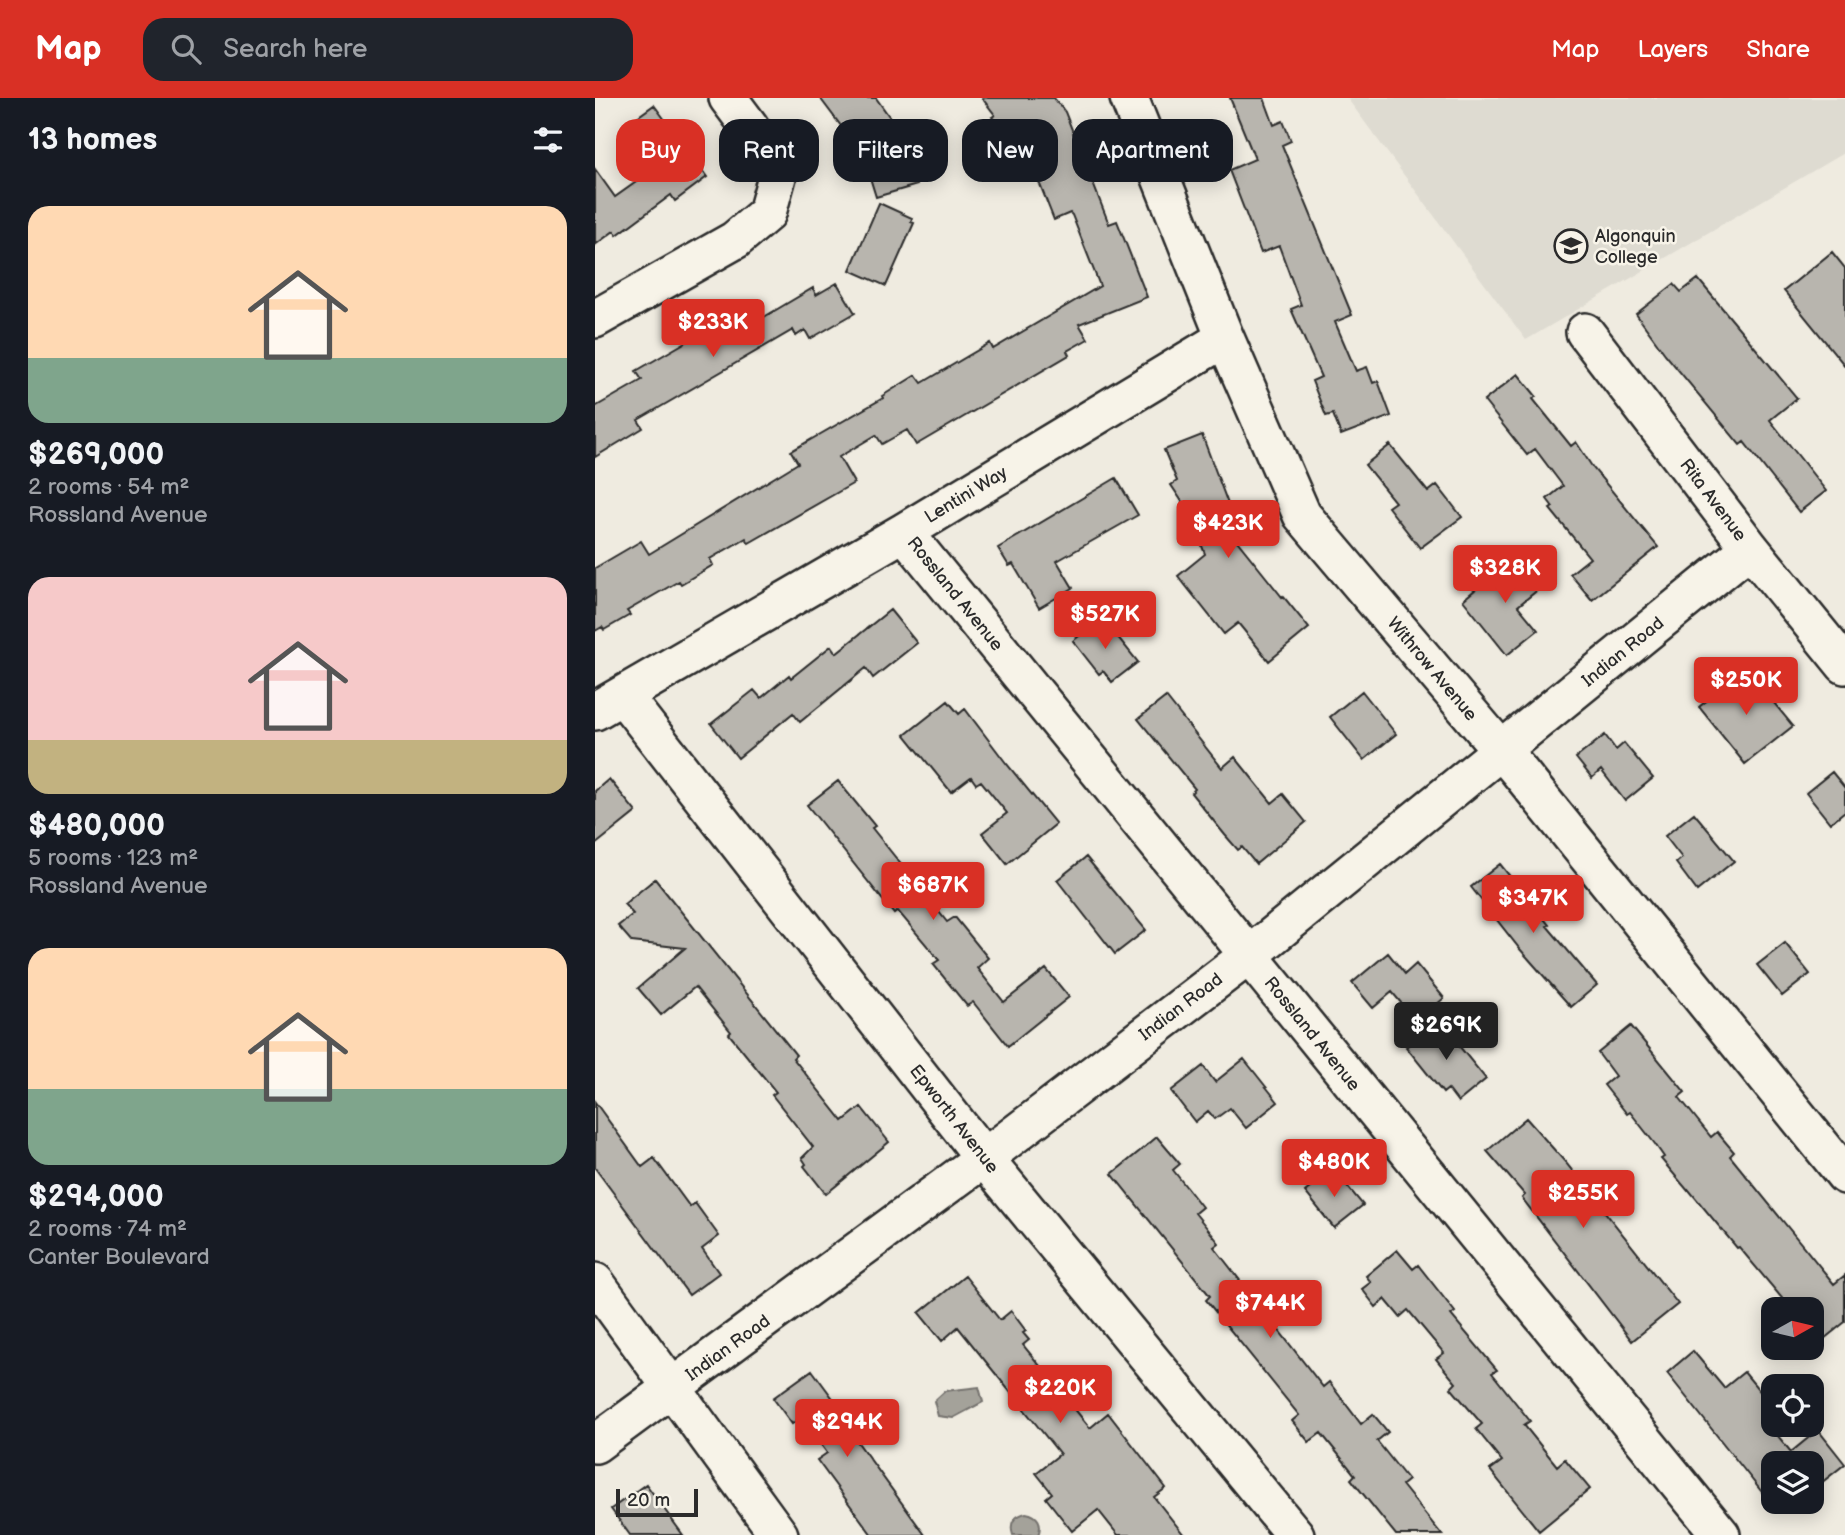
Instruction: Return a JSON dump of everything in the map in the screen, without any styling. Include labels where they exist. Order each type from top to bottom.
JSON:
[{"type":"street","points":[[595,319],[735,240],[767,213],[778,173],[728,98]]},
{"type":"street","name":"Withrow Avenue","points":[[1129,98],[1225,338],[1302,515],[1502,751],[1845,1175]]},
{"type":"street","name":"Rita Avenue","points":[[1585,332],[1750,548],[1845,665]]},
{"type":"street","name":"Lentini Way","points":[[609,704],[904,533],[1225,338]]},
{"type":"street","name":"Rossland Avenue","points":[[904,533],[1721,1535]]},
{"type":"street","name":"Indian Road","points":[[595,1444],[984,1158],[1248,956],[1750,548]]},
{"type":"street","name":"Epworth Avenue","points":[[609,704],[1295,1535]]},
{"type":"street","points":[[595,1282],[779,1535]]},
{"type":"shaded area","name":"Algonquin College","points":[[1347,98],[1845,98],[1845,152],[1526,340]]},
{"type":"shaded area","points":[[979,1387],[983,1402],[953,1418],[938,1416],[934,1401],[945,1391]]},
{"type":"shaded area","points":[[1026,1513],[1038,1520],[1038,1535],[1013,1535],[1013,1521]]},
{"type":"building","points":[[820,98],[876,98],[891,119],[836,119]]},
{"type":"building","points":[[982,98],[1054,98],[1065,112],[1072,130],[1072,182],[1092,182],[1109,224],[1117,221],[1147,297],[1079,324],[1088,339],[1067,351],[1069,355],[916,445],[907,430],[882,444],[876,435],[839,457],[854,483],[749,543],[746,538],[710,559],[713,565],[627,611],[630,615],[604,630],[602,627],[595,631],[595,568],[641,541],[649,554],[798,463],[791,451],[883,398],[882,396],[916,375],[922,383],[990,343],[993,349],[1100,286],[1072,215],[1070,213],[1054,220],[1039,182],[1058,182],[1058,119],[993,119],[995,115]]},
{"type":"building","points":[[1230,98],[1264,98],[1274,125],[1283,121],[1291,141],[1282,145],[1352,315],[1335,322],[1356,371],[1367,367],[1373,383],[1378,381],[1391,416],[1341,435],[1333,414],[1326,416],[1312,381],[1321,377],[1291,309],[1301,305],[1279,246],[1261,253],[1233,180],[1233,168],[1255,159]]},
{"type":"building","points":[[654,105],[664,119],[635,119]]},
{"type":"building","points":[[595,169],[615,197],[636,182],[700,182],[675,201],[671,195],[617,235],[614,231],[595,245]]},
{"type":"building","points":[[871,182],[916,182],[917,185],[876,197]]},
{"type":"building","points":[[879,203],[912,218],[911,222],[914,223],[886,286],[850,270]]},
{"type":"building","points":[[1832,252],[1845,268],[1845,366],[1784,291]]},
{"type":"building","points":[[1698,279],[1797,398],[1770,420],[1826,491],[1799,512],[1744,442],[1740,445],[1665,354],[1636,314],[1674,284],[1681,292]]},
{"type":"building","points":[[837,283],[855,313],[810,339],[805,330],[796,336],[793,330],[638,420],[643,428],[595,457],[595,407],[642,380],[636,371],[750,305],[759,320],[813,288],[816,295]]},
{"type":"building","points":[[1518,374],[1536,396],[1533,399],[1571,446],[1576,442],[1593,468],[1658,547],[1592,600],[1570,574],[1590,558],[1550,509],[1553,507],[1547,499],[1563,486],[1535,449],[1527,455],[1484,401]]},
{"type":"building","points":[[1202,435],[1231,512],[1218,517],[1309,628],[1269,661],[1238,623],[1224,634],[1178,576],[1205,554],[1199,538],[1204,533],[1194,518],[1192,520],[1171,485],[1177,481],[1164,450]]},
{"type":"building","points":[[1390,445],[1428,492],[1437,485],[1462,517],[1420,548],[1388,507],[1395,502],[1365,465]]},
{"type":"building","points":[[1116,478],[1138,515],[1057,561],[1073,588],[1039,608],[1013,564],[1009,566],[998,548]]},
{"type":"building","points":[[1514,557],[1540,588],[1518,606],[1538,630],[1507,655],[1463,600]]},
{"type":"building","points":[[890,610],[917,643],[873,678],[866,668],[800,722],[793,713],[738,758],[711,724],[754,690],[761,698],[831,646],[836,653]]},
{"type":"building","points":[[1097,621],[1105,621],[1138,662],[1112,682],[1103,671],[1099,674],[1073,641]]},
{"type":"building","points":[[1746,669],[1793,726],[1745,764],[1699,707]]},
{"type":"building","points":[[1362,691],[1396,734],[1364,760],[1330,717]]},
{"type":"building","points":[[1166,697],[1222,768],[1235,757],[1272,803],[1283,794],[1306,822],[1256,864],[1242,847],[1238,850],[1225,835],[1191,793],[1195,789],[1138,719]]},
{"type":"building","points":[[948,701],[959,714],[965,709],[1056,824],[1007,864],[982,833],[1007,813],[981,781],[976,784],[971,777],[951,792],[905,735]]},
{"type":"building","points":[[1605,735],[1616,750],[1624,743],[1653,778],[1625,801],[1601,770],[1592,778],[1576,758]]},
{"type":"building","points":[[1832,772],[1845,788],[1845,811],[1830,823],[1806,793]]},
{"type":"building","points":[[609,779],[636,812],[595,845],[595,791]]},
{"type":"building","points":[[838,781],[947,922],[955,917],[988,958],[977,968],[1004,1002],[1046,969],[1069,997],[1008,1046],[973,1002],[967,1006],[933,964],[939,960],[898,911],[894,914],[807,805]]},
{"type":"building","points":[[1694,813],[1734,861],[1697,891],[1676,863],[1682,858],[1665,836]]},
{"type":"building","points":[[1086,857],[1146,930],[1115,954],[1057,880]]},
{"type":"building","points":[[1500,864],[1549,925],[1547,926],[1597,985],[1571,1007],[1519,948],[1471,887]]},
{"type":"building","points":[[655,879],[796,1055],[793,1058],[843,1121],[861,1107],[889,1142],[826,1194],[804,1166],[806,1164],[802,1158],[813,1147],[772,1095],[776,1092],[695,987],[661,1015],[638,988],[685,948],[632,942],[618,926],[633,914],[624,904]]},
{"type":"building","points":[[1785,943],[1810,974],[1782,996],[1757,965]]},
{"type":"building","points":[[1388,953],[1405,974],[1416,964],[1444,998],[1417,1022],[1392,992],[1373,1008],[1352,983]]},
{"type":"building","points":[[1438,1020],[1486,1079],[1458,1102],[1448,1089],[1443,1093],[1406,1047]]},
{"type":"building","points":[[1631,1026],[1685,1092],[1679,1097],[1711,1137],[1717,1132],[1734,1152],[1730,1156],[1834,1284],[1845,1275],[1845,1322],[1824,1339],[1824,1297],[1781,1297],[1661,1159],[1664,1157],[1655,1144],[1604,1085],[1615,1076],[1598,1053]]},
{"type":"building","points":[[1244,1059],[1278,1102],[1246,1128],[1230,1108],[1215,1119],[1208,1111],[1195,1122],[1171,1091],[1203,1066],[1215,1082]]},
{"type":"building","points":[[595,1102],[642,1167],[654,1158],[690,1207],[695,1203],[719,1236],[702,1249],[719,1273],[689,1295],[595,1168]]},
{"type":"building","points":[[1526,1118],[1566,1163],[1678,1304],[1632,1341],[1522,1198],[1525,1195],[1487,1151]]},
{"type":"building","points":[[1157,1137],[1180,1164],[1173,1170],[1202,1207],[1195,1213],[1219,1243],[1214,1247],[1323,1387],[1329,1382],[1361,1424],[1373,1414],[1388,1432],[1377,1441],[1408,1480],[1402,1485],[1442,1535],[1396,1535],[1351,1479],[1355,1475],[1321,1433],[1309,1442],[1292,1421],[1299,1415],[1206,1300],[1210,1296],[1112,1174]]},
{"type":"building","points":[[1333,1169],[1363,1205],[1334,1228],[1305,1192]]},
{"type":"building","points":[[1397,1250],[1413,1269],[1418,1265],[1455,1312],[1451,1315],[1497,1370],[1492,1373],[1530,1421],[1524,1425],[1557,1466],[1565,1459],[1590,1489],[1539,1531],[1490,1470],[1502,1461],[1476,1429],[1482,1424],[1451,1388],[1456,1383],[1436,1359],[1444,1353],[1408,1310],[1400,1317],[1385,1299],[1376,1307],[1362,1289],[1371,1282],[1366,1276]]},
{"type":"building","points":[[965,1276],[1000,1320],[1011,1311],[1026,1331],[1023,1333],[1029,1340],[1023,1345],[1090,1428],[1108,1413],[1166,1488],[1154,1497],[1184,1535],[1118,1535],[1098,1510],[1072,1531],[1046,1498],[1052,1493],[1036,1473],[1060,1454],[958,1327],[942,1341],[919,1313]]},
{"type":"building","points":[[1693,1351],[1724,1388],[1744,1372],[1761,1393],[1761,1437],[1779,1437],[1790,1451],[1761,1451],[1761,1491],[1667,1373]]},
{"type":"building","points":[[812,1370],[851,1423],[846,1426],[925,1535],[872,1535],[817,1460],[827,1453],[801,1417],[792,1424],[773,1398]]},
{"type":"building","points":[[1809,1437],[1824,1437],[1845,1464],[1824,1481],[1824,1451],[1792,1451]]},
{"type":"building","points":[[646,1484],[683,1535],[630,1535],[611,1509]]},
{"type":"place","name":"Algonquin College","points":[[1571,246]]}]
